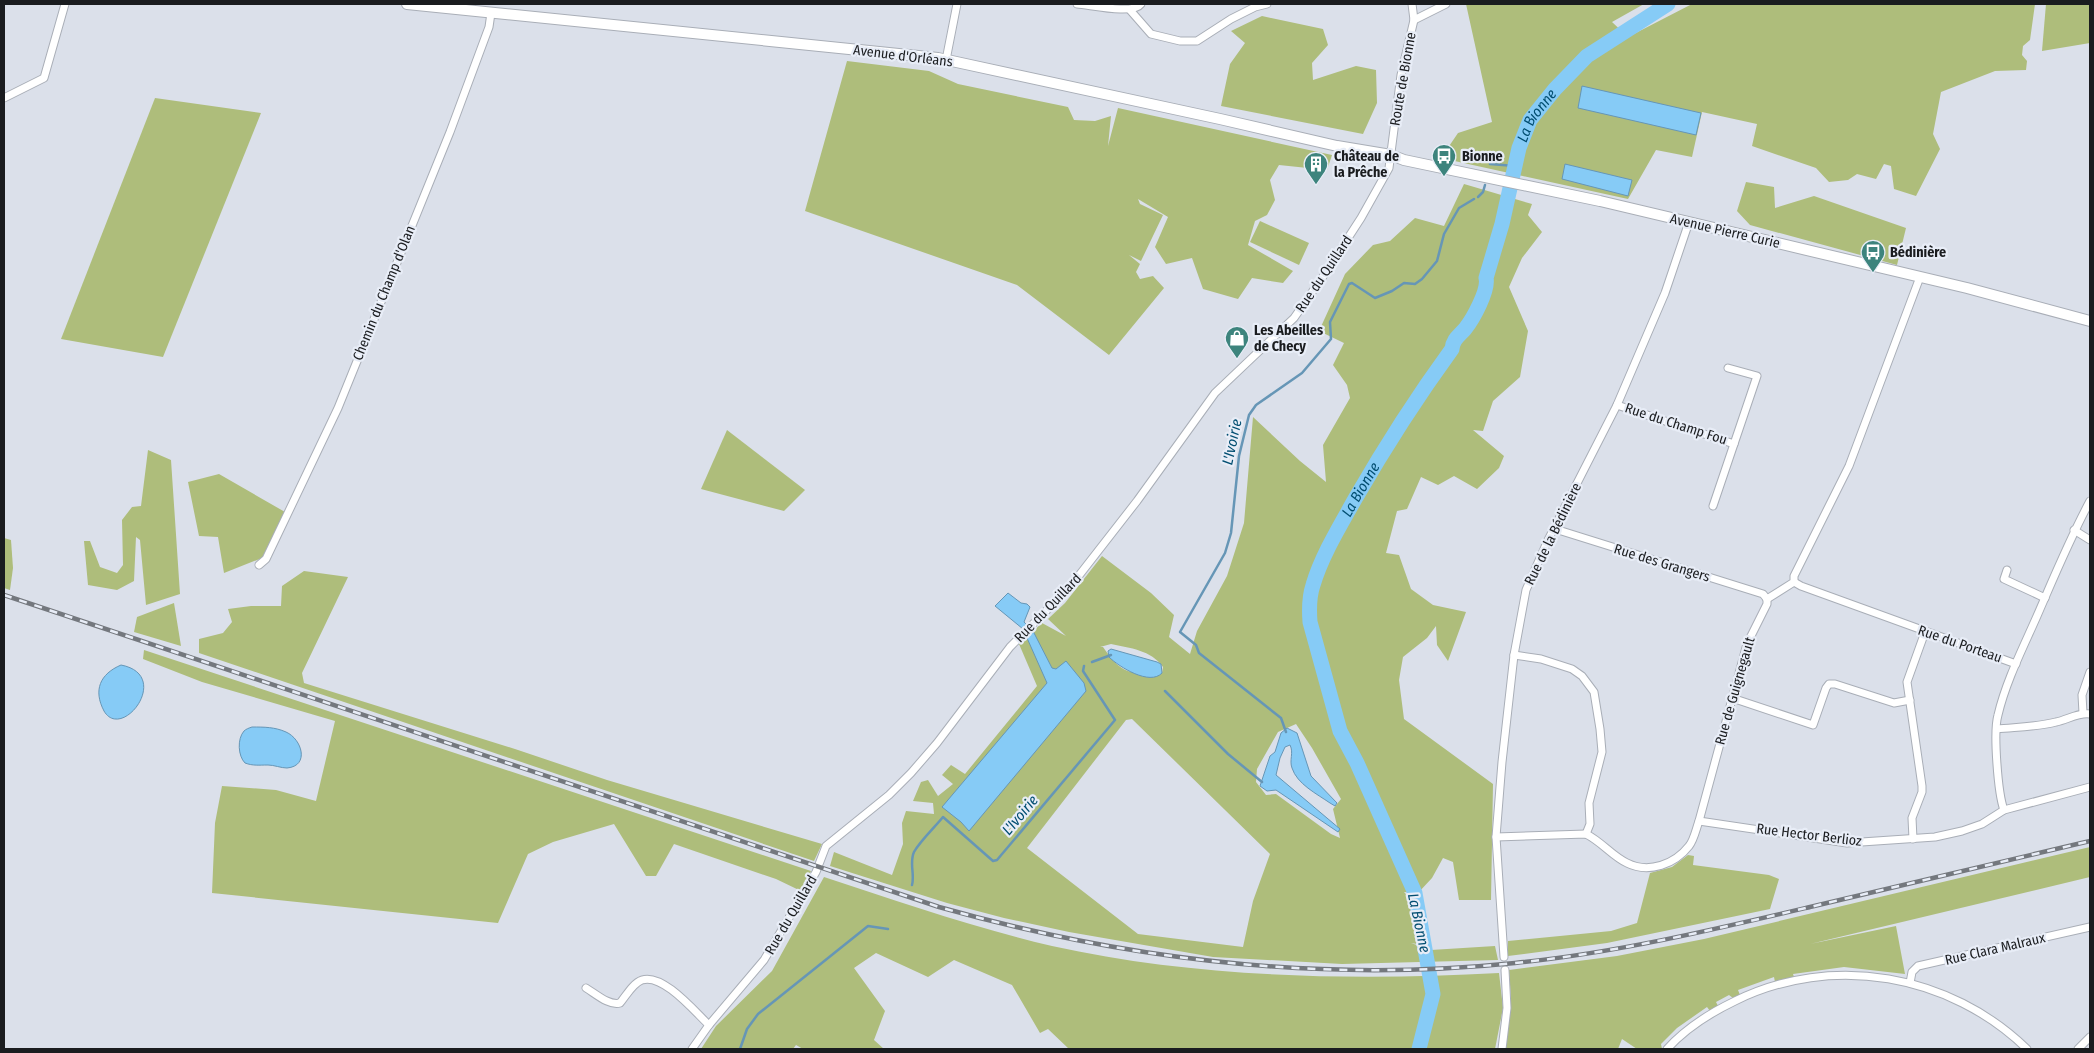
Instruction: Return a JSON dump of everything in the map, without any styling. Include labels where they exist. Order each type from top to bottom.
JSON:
[{"type":"main road","name":"Avenue d'Orléans","points":[[407,4],[490,10],[946,60],[1338,146],[1390,155],[1404,160],[1500,179]]},
{"type":"main road","name":"Avenue Pierre Curie","points":[[1500,179],[1920,277],[2090,321]]},
{"type":"street","points":[[4,98],[44,78],[65,4]]},
{"type":"street","points":[[946,60],[956,4]]},
{"type":"street","points":[[1077,4],[1130,10],[1139,7],[1141,4]]},
{"type":"street","points":[[1130,10],[1151,34],[1180,41],[1197,40],[1231,19],[1255,7],[1267,4]]},
{"type":"street","name":"Route de Bionne","points":[[1390,155],[1401,75],[1414,20],[1412,4]]},
{"type":"street","points":[[1414,20],[1446,4]]},
{"type":"street","name":"Chemin du Champ d'Olan","points":[[259,565],[266,560],[338,408],[450,132],[489,27],[490,10]]},
{"type":"street","name":"Rue du Quillard","points":[[692,1049],[709,1025],[764,960],[816,872],[826,846],[889,795],[912,773],[1010,647],[1070,588],[1137,501],[1215,393],[1294,318],[1361,218],[1389,168],[1390,155]]},
{"type":"street","name":"Rue de la Bédinière","points":[[1504,957],[1496,837],[1514,655],[1526,590],[1617,405],[1665,293],[1689,222]]},
{"type":"street","points":[[1767,598],[1794,582],[1794,576],[1849,466],[1920,277]]},
{"type":"street","points":[[1713,506],[1757,376],[1728,368]]},
{"type":"street","name":"Rue du Champ Fou","points":[[1617,405],[1734,444]]},
{"type":"street","name":"Rue du Porteau","points":[[1794,582],[1925,632],[2016,664],[2074,530],[2090,501]]},
{"type":"street","name":"Rue des Grangers","points":[[1555,529],[1763,594],[1767,598]]},
{"type":"street","points":[[2074,530],[2090,540]]},
{"type":"street","points":[[2007,570],[2004,579],[2045,598]]},
{"type":"street","name":"Rue de Guignegault","points":[[1586,834],[1626,863],[1640,867],[1656,867],[1678,857],[1691,844],[1699,821],[1747,644],[1767,604],[1767,598]]},
{"type":"street","points":[[1912,839],[1912,818],[1922,792],[1922,786],[1907,682],[1925,632]]},
{"type":"street","points":[[1496,837],[1586,834],[1590,824],[1589,803],[1602,752],[1594,692],[1582,676],[1572,669],[1541,659],[1514,655]]},
{"type":"street","points":[[2004,810],[1999,782],[1997,717],[2016,664]]},
{"type":"street","points":[[1997,729],[2056,722],[2088,714],[2082,695],[2090,672]]},
{"type":"street","points":[[1732,698],[1813,725],[1826,688],[1830,684],[1894,703],[1910,700]]},
{"type":"street","name":"Rue Hector Berlioz","points":[[1699,821],[1847,842],[1912,839],[1935,837],[1962,831],[1982,824],[2004,810],[2090,787]]},
{"type":"street","name":"Rue Clara Malraux","points":[[1910,983],[1912,972],[1918,966],[2090,927]]},
{"type":"street","points":[[1502,1049],[1507,1008],[1505,970]]},
{"type":"street","points":[[1667,1049],[1676,1039],[1712,1014],[1749,994],[1776,985],[1834,975],[1877,976],[1910,983],[1943,994],[1982,1013],[2027,1049]]},
{"type":"street","points":[[586,988],[610,1003],[616,1004],[620,1003],[638,983],[643,980],[656,979],[667,985],[709,1025]]},
{"type":"street","points":[[2078,1049],[2090,1037]]},
{"type":"green space","points":[[1466,4],[1644,4],[1612,22],[1628,37],[1692,4],[2035,4],[2030,40],[2023,46],[2022,55],[2027,61],[2026,70],[1995,71],[1941,92],[1933,134],[1940,149],[1916,196],[1894,189],[1891,166],[1884,164],[1876,179],[1857,174],[1848,180],[1829,182],[1816,168],[1752,146],[1757,124],[1702,112],[1692,157],[1656,150],[1628,199],[1441,158],[1458,133],[1492,122]]},
{"type":"green space","points":[[2046,4],[2090,4],[2090,43],[2042,51]]},
{"type":"green space","points":[[1262,16],[1323,29],[1328,45],[1312,63],[1313,80],[1356,66],[1376,70],[1377,103],[1363,134],[1221,106],[1230,64],[1245,43],[1231,31]]},
{"type":"green space","points":[[847,61],[929,71],[958,84],[1068,107],[1074,120],[1095,121],[1111,116],[1108,146],[1118,108],[1332,155],[1327,170],[1279,165],[1270,180],[1275,200],[1267,215],[1255,221],[1248,245],[1293,271],[1283,283],[1252,278],[1238,299],[1203,289],[1192,258],[1166,264],[1155,247],[1168,217],[1138,199],[1140,204],[1163,215],[1141,261],[1129,255],[1140,264],[1136,272],[1140,279],[1153,276],[1164,288],[1109,355],[1017,285],[805,211]]},
{"type":"green space","points":[[155,98],[261,113],[163,357],[61,339]]},
{"type":"green space","points":[[1746,182],[1774,187],[1775,208],[1814,196],[1906,228],[1897,265],[1750,225],[1737,211]]},
{"type":"green space","points":[[1464,184],[1532,204],[1528,215],[1542,232],[1522,258],[1509,287],[1528,331],[1520,377],[1493,401],[1483,431],[1473,430],[1504,456],[1499,468],[1477,489],[1454,476],[1438,485],[1421,477],[1407,509],[1397,511],[1386,553],[1399,555],[1411,589],[1433,605],[1466,612],[1448,661],[1437,645],[1436,626],[1427,638],[1403,657],[1399,680],[1404,719],[1493,784],[1491,900],[1459,900],[1453,862],[1443,858],[1432,878],[1418,893],[1404,892],[1415,904],[1423,945],[1411,943],[1431,950],[1495,946],[1498,960],[1342,964],[1213,957],[1069,932],[1004,918],[947,903],[830,866],[834,852],[892,875],[903,844],[902,823],[906,811],[934,814],[933,803],[913,801],[921,782],[928,780],[938,796],[953,784],[942,775],[951,765],[965,774],[1037,686],[1019,644],[1042,623],[1066,636],[1048,619],[1065,603],[1102,556],[1151,593],[1174,615],[1169,637],[1190,654],[1197,631],[1227,576],[1244,523],[1253,417],[1300,461],[1326,482],[1323,445],[1350,398],[1347,385],[1333,365],[1344,343],[1319,331],[1345,274],[1373,245],[1390,241],[1415,218],[1444,226]],"holes":[[[1111,644],[1146,653],[1163,667],[1162,673],[1142,673],[1122,668],[1103,647],[1100,647]],[[1132,719],[1270,854],[1253,901],[1243,947],[1138,934],[1027,848],[1126,720]],[[1296,724],[1312,748],[1341,799],[1333,809],[1340,838],[1331,834],[1276,794],[1266,795],[1256,782],[1257,769],[1278,732]]]},
{"type":"green space","points":[[1260,221],[1309,243],[1299,265],[1250,242]]},
{"type":"green space","points":[[727,430],[805,490],[784,511],[701,489]]},
{"type":"green space","points":[[148,450],[171,460],[180,594],[146,605],[140,540],[136,537],[134,581],[117,590],[88,585],[84,541],[90,541],[100,567],[117,573],[123,565],[122,520],[132,507],[141,506]]},
{"type":"green space","points":[[219,474],[285,512],[262,558],[224,573],[218,537],[199,536],[188,482]]},
{"type":"green space","points":[[4,538],[11,540],[13,568],[10,590],[4,588]]},
{"type":"green space","points":[[304,571],[348,577],[302,673],[304,683],[607,780],[822,844],[814,861],[199,653],[199,639],[223,633],[232,622],[228,609],[251,606],[281,606],[282,586]]},
{"type":"green space","points":[[174,603],[181,646],[134,632],[137,617]]},
{"type":"green space","points":[[144,650],[811,871],[801,891],[776,879],[674,844],[656,876],[646,876],[614,824],[553,842],[528,854],[498,923],[212,893],[215,823],[222,786],[276,790],[316,801],[335,721],[202,682],[143,659]]},
{"type":"green space","points":[[2090,847],[2090,877],[1810,944],[1896,926],[1905,974],[1844,967],[1793,974],[1794,977],[1775,982],[1774,977],[1738,990],[1740,995],[1733,998],[1729,995],[1716,1002],[1718,1006],[1710,1011],[1707,1007],[1677,1028],[1661,1044],[1662,1049],[1637,1049],[1622,1039],[1618,1049],[1505,1049],[1511,999],[1509,970],[1617,956],[1704,939]]},
{"type":"green space","points":[[1688,855],[1694,856],[1693,865],[1769,875],[1779,879],[1770,909],[1607,943],[1508,956],[1508,941],[1611,931],[1637,923],[1650,873],[1672,867]]},
{"type":"green space","points":[[824,877],[1023,939],[1107,957],[1162,965],[1218,971],[1331,976],[1388,977],[1499,973],[1503,1008],[1495,1049],[1069,1049],[1048,1029],[1040,1033],[1012,985],[954,960],[928,977],[876,953],[854,968],[885,1011],[874,1040],[884,1049],[803,1049],[796,1045],[793,1049],[701,1049],[716,1026],[772,971]]},
{"type":"water","points":[[1582,86],[1701,113],[1696,135],[1578,108]]},
{"type":"water","points":[[1565,164],[1632,180],[1628,196],[1562,179]]},
{"type":"water","points":[[1008,593],[1030,607],[1024,622],[1033,631],[1052,668],[1056,669],[1066,661],[1084,683],[1086,691],[969,831],[942,807],[1047,683],[1023,629],[995,606]]},
{"type":"water","points":[[1111,649],[1157,662],[1161,664],[1162,673],[1150,677],[1135,674],[1120,666],[1109,657],[1108,651]]},
{"type":"water","points":[[121,665],[136,671],[143,681],[143,692],[139,703],[131,713],[122,718],[112,718],[104,711],[101,703],[99,696],[100,684],[108,673]]},
{"type":"water","points":[[252,727],[278,729],[292,735],[301,752],[299,763],[287,768],[245,763],[240,752],[239,743],[244,731]]},
{"type":"water","points":[[1287,728],[1297,733],[1311,776],[1337,803],[1335,806],[1330,803],[1298,779],[1291,765],[1292,751],[1290,745],[1285,747],[1276,775],[1340,829],[1338,832],[1276,790],[1267,791],[1260,786],[1270,756],[1275,752],[1281,733]]},
{"type":"waterway","name":"La Bionne","points":[[1419,1049],[1433,994],[1415,893],[1357,763],[1340,731],[1310,622],[1312,590],[1326,552],[1366,480],[1480,304],[1502,224],[1519,148],[1530,120],[1555,89],[1587,56],[1668,4]]},
{"type":"waterway","name":"L'Ivoirie","points":[[1490,164],[1515,166]]},
{"type":"waterway","name":"L'Ivoirie","points":[[1478,197],[1483,192],[1485,185]]},
{"type":"waterway","name":"L'Ivoirie","points":[[1286,732],[1281,718],[1199,653],[1196,645],[1180,632],[1225,553],[1231,533],[1239,456],[1249,415],[1256,405],[1302,373],[1331,339],[1330,322],[1349,284],[1352,283],[1375,298],[1392,291],[1404,283],[1415,284],[1422,279],[1437,261],[1444,234],[1459,208],[1474,199]]},
{"type":"waterway","name":"L'Ivoirie","points":[[1092,662],[1111,655]]},
{"type":"waterway","name":"L'Ivoirie","points":[[912,885],[912,860],[914,852],[943,817],[993,861],[997,860],[1115,720],[1083,671],[1084,666]]},
{"type":"waterway","points":[[1165,691],[1228,754],[1262,782]]},
{"type":"waterway","name":"L'Ivoirie","points":[[740,1049],[747,1029],[758,1014],[868,926],[888,929]]},
{"type":"railway","points":[[4,595],[939,907],[1081,941],[1152,953],[1224,962],[1297,968],[1369,970],[1442,969],[1552,959],[1626,947],[1773,916],[2090,841]]},
{"type":"place","name":"Bionne","points":[[1444,177]]},
{"type":"place","name":"Château de la Prêche","points":[[1316,185]]},
{"type":"place","name":"Bédinière","points":[[1873,273]]},
{"type":"place","name":"Les Abeilles de Checy","points":[[1237,359]]}]
